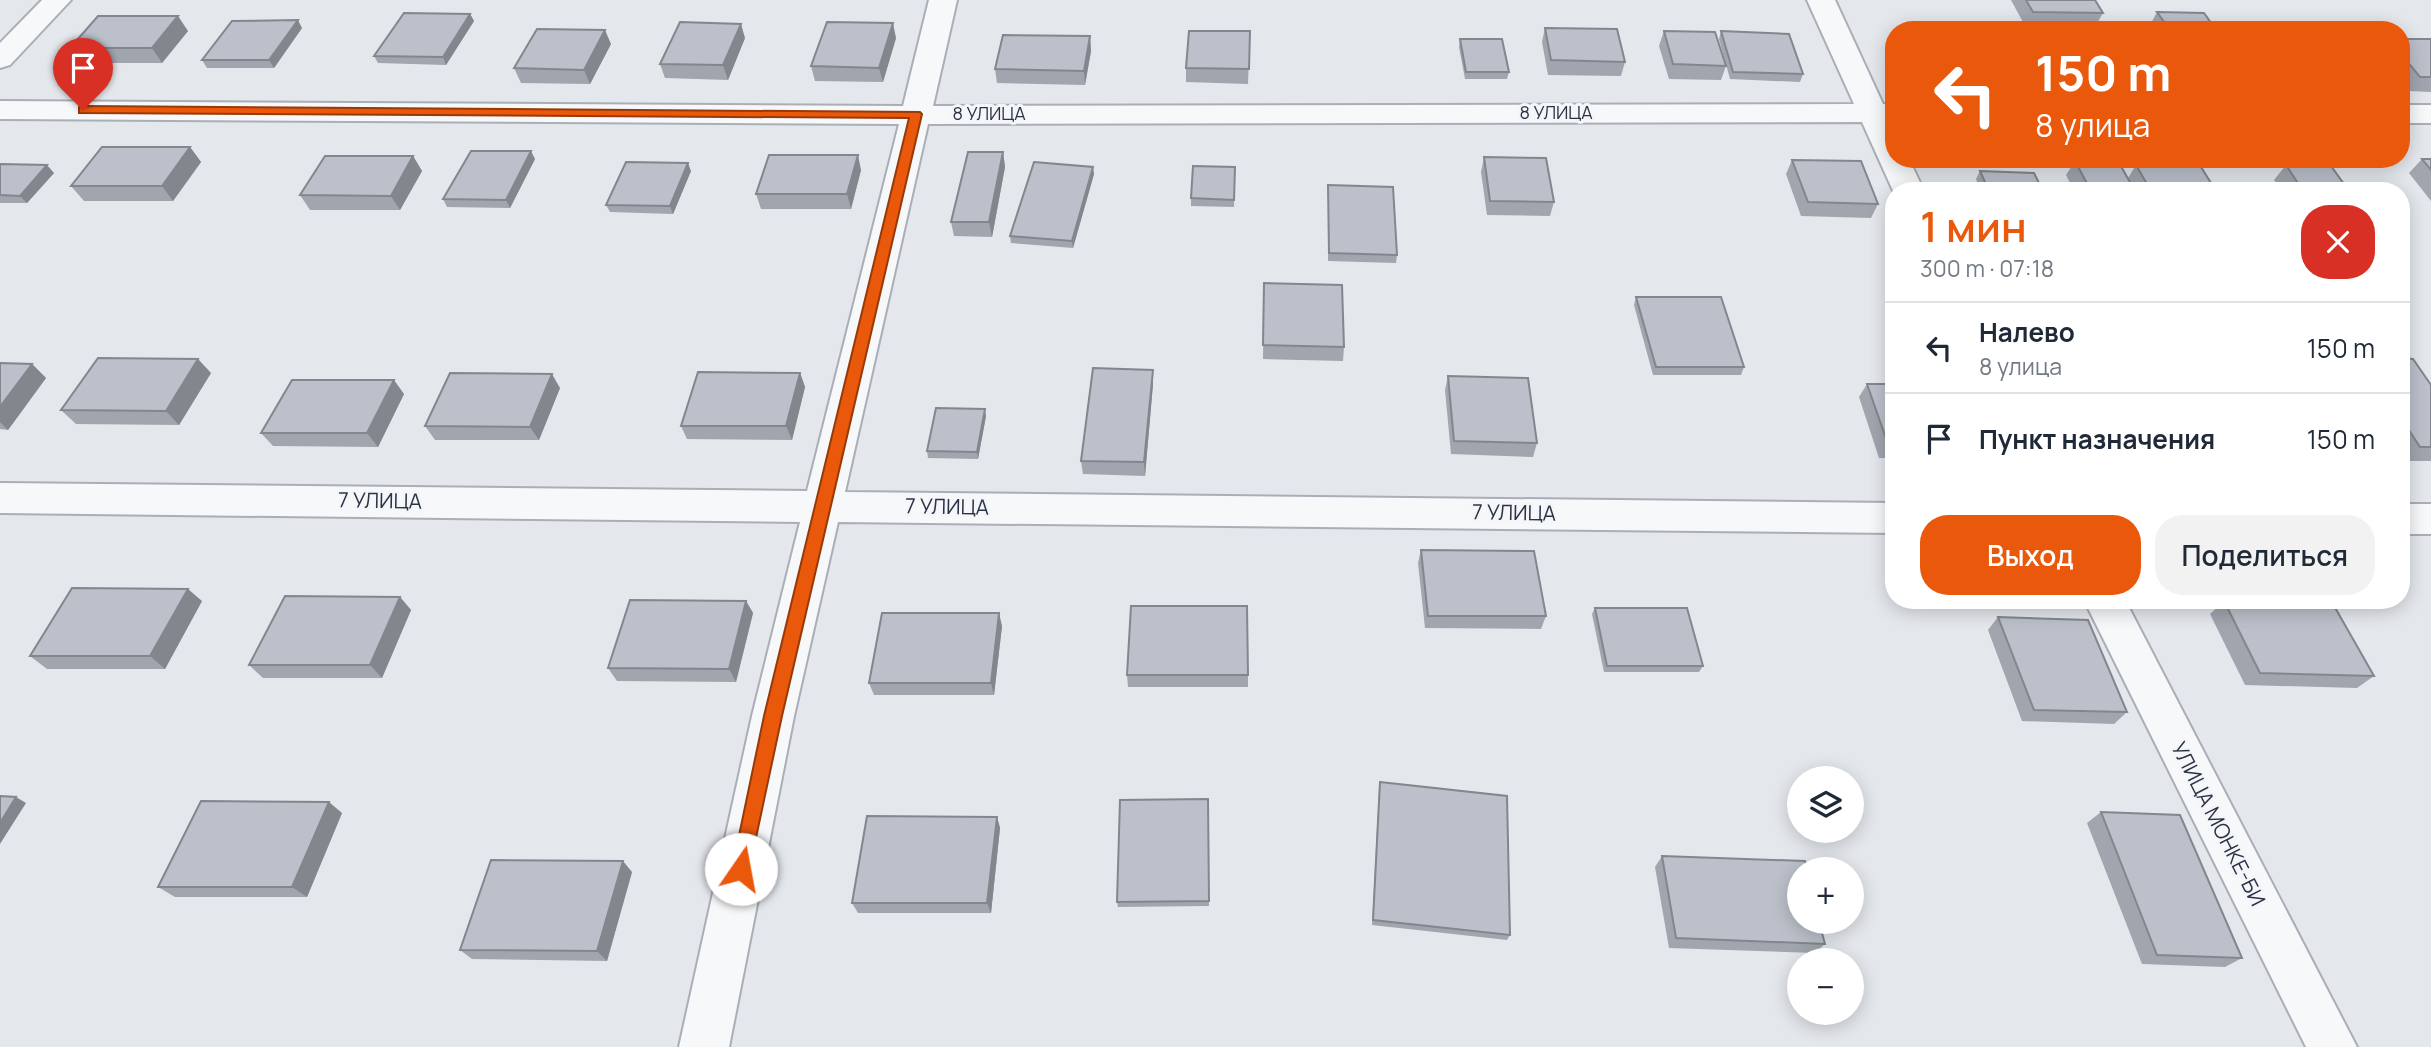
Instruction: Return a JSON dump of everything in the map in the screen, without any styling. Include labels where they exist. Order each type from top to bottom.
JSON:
[{"type":"street","points":[[0,60],[57,0]]},
{"type":"street","points":[[704,1047],[773,716],[943,0]]},
{"type":"street","points":[[1821,0],[1882,113]]},
{"type":"street","name":"8 УЛИЦА","points":[[0,110],[916,114],[1882,113]]},
{"type":"street","points":[[2410,114],[2431,114]]},
{"type":"street","name":"7 УЛИЦА","points":[[0,498],[1885,518]]},
{"type":"street","points":[[2410,519],[2431,519]]},
{"type":"street","name":"УЛИЦА МОНКЕ-БИ","points":[[2109,609],[2332,1047]]},
{"type":"building","points":[[2026,0],[2095,0],[2103,13],[2033,12]]},
{"type":"building","points":[[2157,12],[2204,13],[2210,21],[2164,21]]},
{"type":"building","points":[[404,13],[470,14],[443,57],[374,56]]},
{"type":"building","points":[[98,16],[178,16],[152,48],[70,48]]},
{"type":"building","points":[[298,20],[269,60],[202,60],[232,21]]},
{"type":"building","points":[[680,22],[741,24],[723,65],[660,64]]},
{"type":"building","points":[[827,22],[893,23],[879,68],[811,66]]},
{"type":"building","points":[[1545,28],[1617,29],[1625,62],[1551,60]]},
{"type":"building","points":[[537,29],[605,30],[584,70],[514,68]]},
{"type":"building","points":[[1189,31],[1250,31],[1249,69],[1186,68]]},
{"type":"building","points":[[1664,31],[1715,32],[1726,66],[1673,64]]},
{"type":"building","points":[[1721,31],[1789,34],[1803,74],[1733,72]]},
{"type":"building","points":[[1003,35],[1090,36],[1084,71],[995,69]]},
{"type":"building","points":[[1460,39],[1502,39],[1509,72],[1466,72]]},
{"type":"building","points":[[2410,39],[2431,39],[2431,77],[2420,77],[2410,65]]},
{"type":"building","points":[[102,147],[190,147],[162,186],[71,186]]},
{"type":"building","points":[[471,151],[531,151],[506,200],[443,199]]},
{"type":"building","points":[[968,152],[1003,152],[989,222],[951,222]]},
{"type":"building","points":[[769,155],[858,155],[847,194],[756,194]]},
{"type":"building","points":[[325,156],[413,156],[391,196],[300,195]]},
{"type":"building","points":[[1484,157],[1546,158],[1554,202],[1490,201]]},
{"type":"building","points":[[2422,159],[2431,159],[2431,170]]},
{"type":"building","points":[[1792,160],[1861,161],[1878,204],[1808,202]]},
{"type":"building","points":[[626,162],[688,163],[670,206],[606,205]]},
{"type":"building","points":[[1034,162],[1093,167],[1072,241],[1010,236]]},
{"type":"building","points":[[0,164],[47,165],[20,196],[0,195]]},
{"type":"building","points":[[1193,166],[1235,167],[1234,200],[1191,198]]},
{"type":"building","points":[[2079,168],[2122,168],[2130,182],[2086,182]]},
{"type":"building","points":[[2138,168],[2202,168],[2210,182],[2146,182]]},
{"type":"building","points":[[2288,168],[2332,168],[2343,182],[2297,182]]},
{"type":"building","points":[[1980,171],[2034,173],[2038,182],[1985,182]]},
{"type":"building","points":[[1328,185],[1393,187],[1397,255],[1329,253]]},
{"type":"building","points":[[1264,283],[1342,285],[1344,347],[1263,345]]},
{"type":"building","points":[[1636,297],[1721,297],[1744,367],[1656,367]]},
{"type":"building","points":[[98,358],[198,359],[166,411],[61,410]]},
{"type":"building","points":[[2410,359],[2413,359],[2431,385],[2431,447],[2420,447],[2410,432]]},
{"type":"building","points":[[0,363],[32,364],[0,407]]},
{"type":"building","points":[[1093,368],[1153,370],[1144,462],[1081,461]]},
{"type":"building","points":[[698,372],[800,373],[786,426],[681,426]]},
{"type":"building","points":[[450,373],[552,374],[530,427],[425,426]]},
{"type":"building","points":[[1448,376],[1528,378],[1537,443],[1454,441]]},
{"type":"building","points":[[292,380],[394,380],[367,433],[261,433]]},
{"type":"building","points":[[1867,384],[1885,384],[1885,435]]},
{"type":"building","points":[[936,408],[985,409],[977,452],[927,451]]},
{"type":"building","points":[[1421,550],[1534,551],[1546,616],[1428,616]]},
{"type":"building","points":[[72,588],[188,589],[150,656],[30,656]]},
{"type":"building","points":[[285,596],[400,597],[370,665],[249,665]]},
{"type":"building","points":[[630,600],[746,601],[729,669],[608,668]]},
{"type":"building","points":[[1131,606],[1247,606],[1248,675],[1127,675]]},
{"type":"building","points":[[1595,608],[1687,608],[1703,666],[1607,666]]},
{"type":"building","points":[[2228,609],[2336,609],[2374,676],[2260,673]]},
{"type":"building","points":[[882,613],[999,613],[991,683],[869,683]]},
{"type":"building","points":[[1998,617],[2088,620],[2127,712],[2034,710]]},
{"type":"building","points":[[1380,782],[1507,796],[1510,935],[1373,920]]},
{"type":"building","points":[[0,796],[16,797],[0,823]]},
{"type":"building","points":[[1208,799],[1209,901],[1117,902],[1120,800]]},
{"type":"building","points":[[201,801],[329,802],[292,887],[158,887]]},
{"type":"building","points":[[2101,812],[2180,815],[2242,958],[2157,955]]},
{"type":"building","points":[[867,816],[997,817],[987,903],[852,903]]},
{"type":"building","points":[[1662,856],[1787,860],[1787,934],[1822,934],[1825,944],[1676,938]]},
{"type":"building","points":[[491,860],[623,861],[597,951],[460,950]]},
{"type":"route","points":[[83,110],[916,114],[773,716],[741,869]]}]
